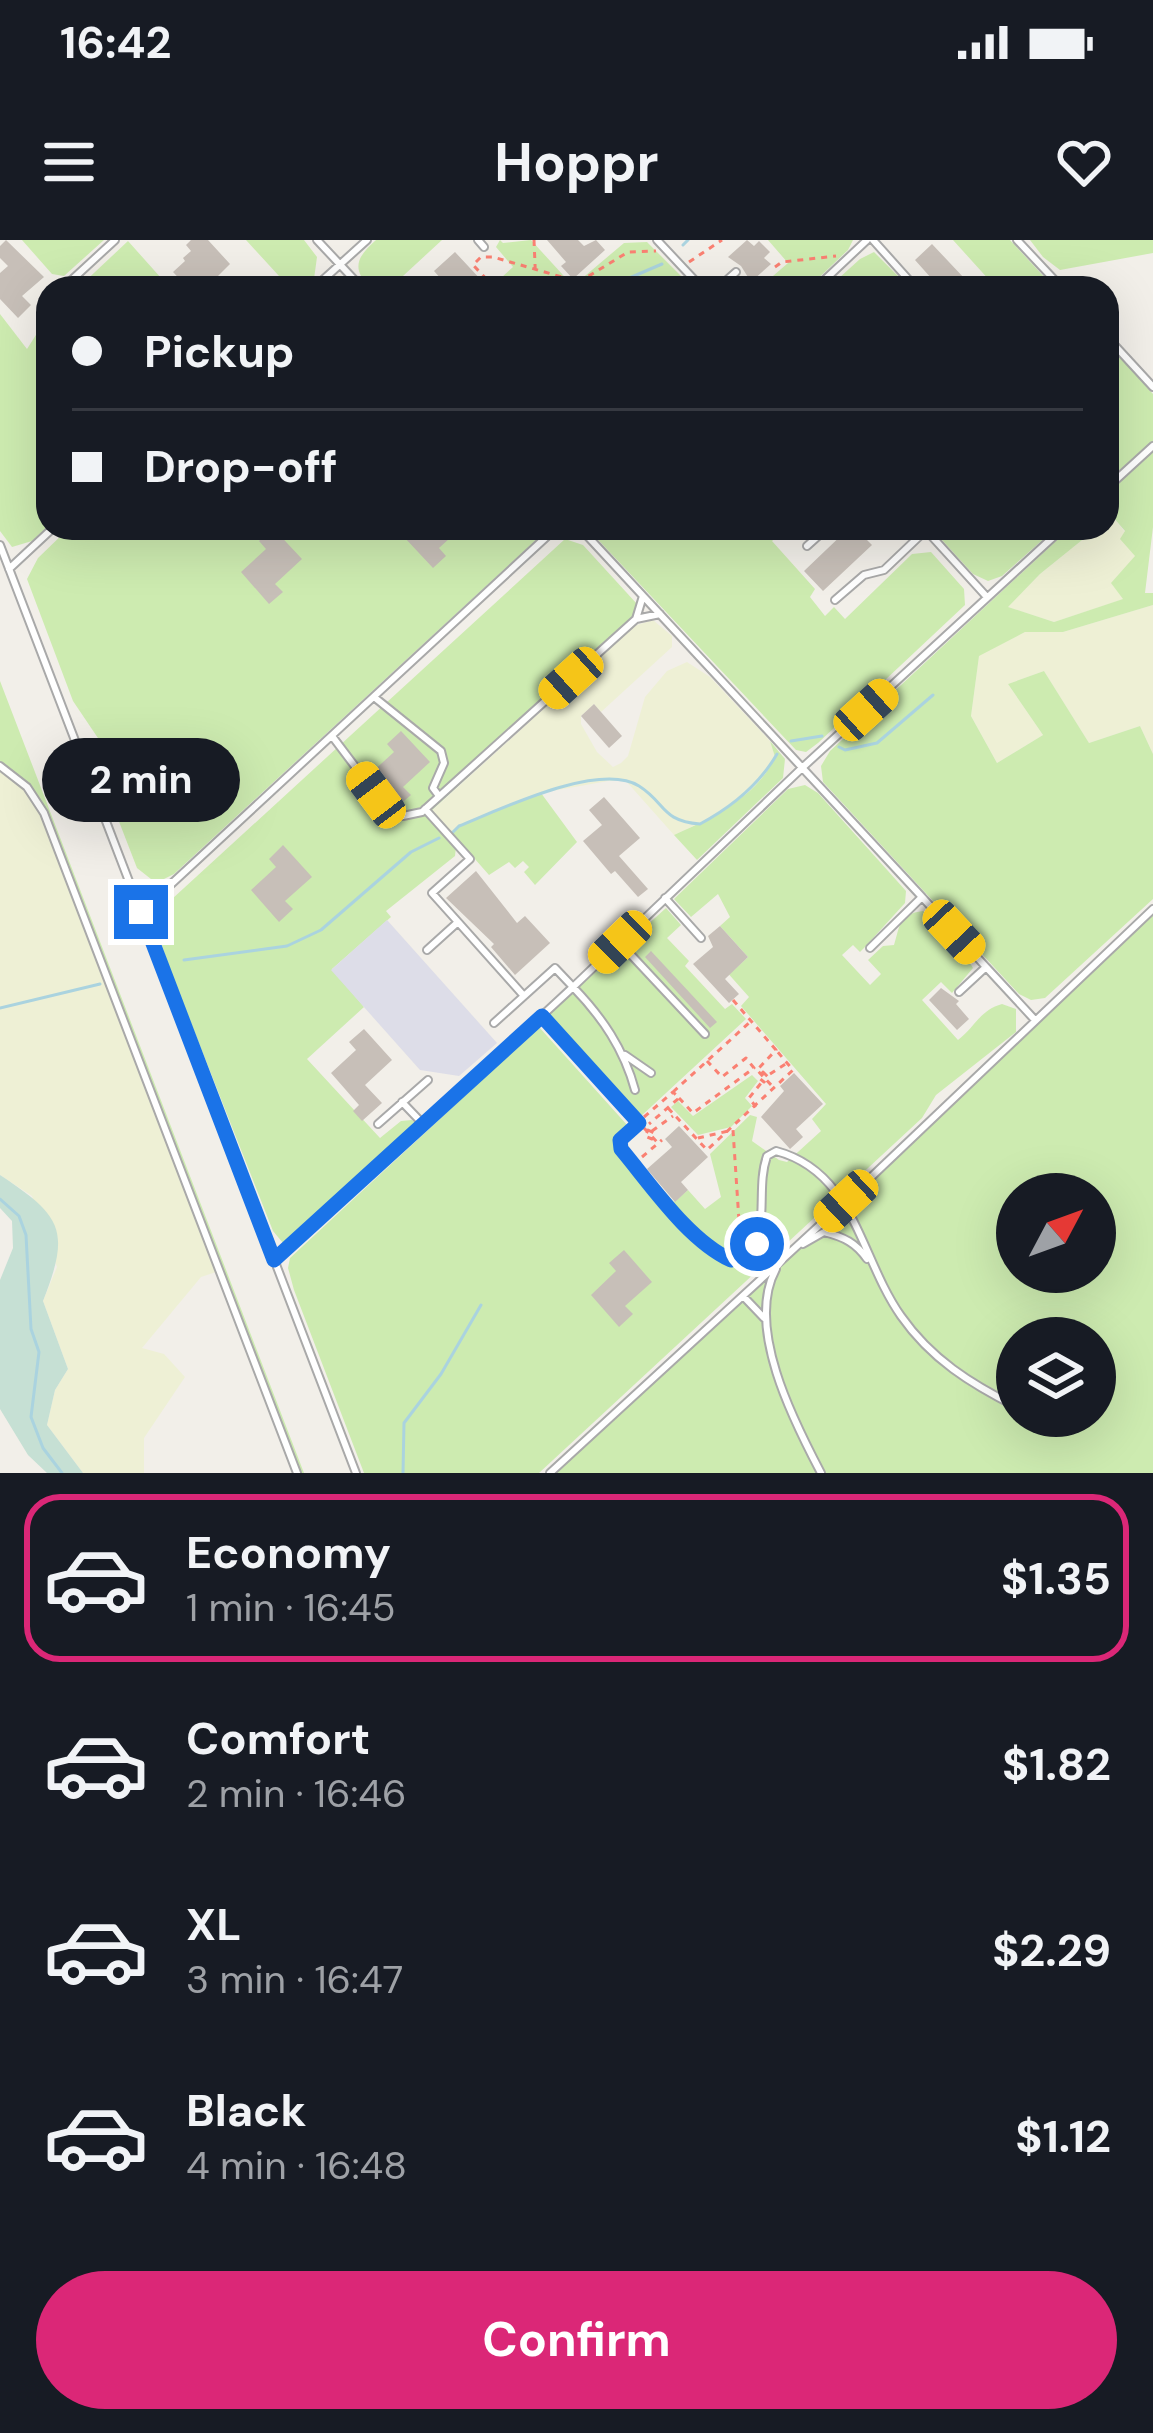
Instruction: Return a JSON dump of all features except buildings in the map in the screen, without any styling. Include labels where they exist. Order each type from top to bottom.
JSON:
[{"type":"lane","points":[[76,276],[115,240]]},
{"type":"lane","points":[[316,240],[351,276]]},
{"type":"lane","points":[[327,276],[367,240]]},
{"type":"lane","points":[[657,240],[691,276]]},
{"type":"lane","points":[[829,276],[870,240],[904,276]]},
{"type":"lane","points":[[1017,240],[1051,276]]},
{"type":"lane","points":[[732,276],[736,272]]},
{"type":"lane","points":[[1119,350],[1153,387]]},
{"type":"lane","points":[[1119,477],[1153,446]]},
{"type":"lane","points":[[9,569],[40,540]]},
{"type":"lane","points":[[141,912],[543,540]]},
{"type":"lane","points":[[591,540],[1034,1019]]},
{"type":"lane","points":[[807,546],[814,540]]},
{"type":"lane","points":[[835,600],[864,574],[884,570],[914,540]]},
{"type":"lane","points":[[935,540],[987,597]]},
{"type":"lane","points":[[274,1260],[1050,540]]},
{"type":"lane","points":[[0,545],[356,1473]]},
{"type":"lane","points":[[636,619],[643,596]]},
{"type":"lane","points":[[332,736],[388,810],[403,816],[425,809],[636,619],[660,614]]},
{"type":"lane","points":[[374,697],[441,751],[444,763],[433,788],[440,796]]},
{"type":"lane","points":[[0,766],[27,787],[44,813],[297,1473]]},
{"type":"lane","points":[[425,809],[470,859],[432,893],[524,996]]},
{"type":"lane","points":[[870,948],[922,897]]},
{"type":"lane","points":[[665,898],[701,938]]},
{"type":"lane","points":[[550,1473],[1153,909]]},
{"type":"lane","points":[[427,950],[458,922]]},
{"type":"lane","points":[[620,942],[705,1034]]},
{"type":"lane","points":[[959,992],[986,967]]},
{"type":"lane","points":[[494,1023],[555,968],[592,1007],[626,1055],[651,1073]]},
{"type":"lane","points":[[542,1016],[650,1134]]},
{"type":"lane","points":[[626,1055],[635,1090]]},
{"type":"lane","points":[[378,1124],[428,1080]]},
{"type":"lane","points":[[403,1102],[424,1125]]},
{"type":"lane","points":[[650,1134],[620,1140],[624,1152],[693,1236],[711,1251],[731,1260],[751,1254],[762,1225],[762,1171],[767,1156],[776,1151],[805,1164],[846,1201],[873,1267]]},
{"type":"lane","points":[[821,1473],[797,1427],[764,1318],[766,1288],[788,1254],[824,1232],[859,1247],[901,1317],[940,1362],[996,1395]]},
{"type":"lane","points":[[743,1296],[764,1318]]},
{"type":"path","points":[[534,240],[535,276]]},
{"type":"path","points":[[681,266],[722,240]]},
{"type":"path","points":[[589,276],[628,252],[669,253]]},
{"type":"path","points":[[484,276],[473,265],[482,257],[558,276]]},
{"type":"path","points":[[775,267],[782,262],[848,258]]},
{"type":"path","points":[[668,1108],[707,1150],[793,1070],[733,1000]]},
{"type":"path","points":[[640,1159],[673,1092],[752,1021]]},
{"type":"path","points":[[774,1088],[757,1070],[776,1050]]},
{"type":"path","points":[[673,1092],[693,1113],[754,1068],[746,1058],[722,1077],[707,1061]]},
{"type":"path","points":[[756,1107],[748,1099],[787,1064]]},
{"type":"path","points":[[624,1152],[650,1134],[679,1098]]},
{"type":"path","points":[[624,1152],[674,1115]]},
{"type":"path","points":[[697,1138],[733,1130]]},
{"type":"path","points":[[733,1130],[739,1221]]},
{"type":"green space","points":[[22,240],[104,240],[64,276],[52,274]]},
{"type":"green space","points":[[246,240],[304,240],[317,257],[314,276],[279,276]]},
{"type":"green space","points":[[376,240],[442,240],[403,276],[361,276],[359,263]]},
{"type":"green space","points":[[500,240],[531,240],[564,276],[503,276],[513,267],[496,247]]},
{"type":"green space","points":[[768,240],[853,240],[821,276],[773,276],[788,263]]},
{"type":"green space","points":[[953,240],[1010,240],[1043,276],[986,276]]},
{"type":"green space","points":[[1030,240],[1153,240],[1153,253],[1060,270]]},
{"type":"green space","points":[[128,241],[159,276],[91,276]]},
{"type":"green space","points":[[647,242],[681,276],[585,276],[624,243]]},
{"type":"green space","points":[[874,252],[898,276],[841,276]]},
{"type":"green space","points":[[0,314],[27,349],[36,335],[36,537],[12,547],[0,531]]},
{"type":"green space","points":[[1119,356],[1153,394],[1153,441],[1119,471]]},
{"type":"green space","points":[[1153,451],[1153,527],[1145,593],[1153,593],[1153,605],[1063,632],[1025,632],[979,656],[971,716],[997,763],[1043,735],[1008,684],[1044,671],[1089,743],[1140,726],[1153,754],[1153,899],[1045,998],[1031,1000],[1019,994],[823,782],[821,766],[830,751],[1057,540],[1082,540],[1008,607],[1054,622],[1123,599],[1111,583],[1135,556],[1120,539],[1125,531],[1119,524],[1119,483]]},
{"type":"green space","points":[[1119,525],[1135,556],[1124,599],[1054,622],[1007,607],[1082,540],[1119,540]]},
{"type":"green space","points":[[57,540],[536,540],[174,874],[156,883],[137,868],[94,757],[104,747],[73,701],[27,579],[38,558]]},
{"type":"green space","points":[[564,540],[583,545],[637,604],[633,616],[579,664],[584,670],[427,815],[456,847],[455,856],[386,911],[391,917],[332,969],[364,1007],[307,1059],[380,1138],[401,1121],[417,1124],[296,1237],[283,1243],[273,1231],[169,967],[158,933],[160,910]]},
{"type":"green space","points":[[598,540],[773,540],[815,589],[810,597],[825,616],[834,607],[845,619],[912,554],[931,552],[964,589],[965,605],[818,743],[806,752],[796,750]]},
{"type":"green space","points":[[942,540],[1042,540],[1002,576],[988,581],[973,574]]},
{"type":"green space","points":[[1153,605],[1153,754],[1140,726],[1089,743],[1044,671],[1008,684],[1043,735],[997,763],[971,716],[979,655],[1025,632],[1063,632]]},
{"type":"green space","points":[[653,620],[672,636],[672,647],[601,712],[594,704],[581,716],[597,752],[613,767],[628,756],[645,697],[667,671],[687,662],[710,677],[770,741],[775,757],[767,775],[719,814],[674,835],[626,781],[541,793],[452,833],[432,811],[634,626]]},
{"type":"green space","points":[[0,681],[304,1473],[297,1473],[44,813],[27,787],[0,766]]},
{"type":"green space","points":[[770,741],[785,759],[783,778],[697,860],[674,835],[746,794],[775,757]]},
{"type":"green space","points":[[0,766],[27,787],[44,813],[219,1271],[201,1277],[142,1348],[164,1354],[185,1377],[144,1438],[144,1473],[83,1473],[47,1425],[55,1390],[68,1369],[43,1301],[57,1267],[32,1196],[0,1175]]},
{"type":"green space","points":[[805,785],[818,793],[906,891],[905,903],[860,952],[853,945],[842,955],[870,985],[881,974],[868,960],[883,946],[894,945],[904,918],[923,911],[961,948],[973,968],[952,993],[941,982],[922,1000],[958,1040],[1002,1004],[1016,1009],[1016,1032],[936,1095],[922,1118],[539,1473],[364,1473],[294,1290],[290,1258],[539,1027],[628,1126],[616,1137],[674,1202],[688,1190],[705,1209],[721,1197],[710,1154],[750,1115],[757,1117],[752,1141],[787,1162],[821,1131],[812,1119],[826,1104],[741,1006],[749,997],[725,970],[734,970],[748,957],[720,926],[730,917],[718,894],[691,917],[674,899],[788,789]]},
{"type":"green space","points":[[541,793],[577,842],[535,885],[524,872],[529,867],[523,861],[515,868],[509,862],[489,875],[452,833],[459,826]]},
{"type":"green space","points":[[666,908],[681,925],[667,938],[689,961],[685,966],[725,1009],[732,1004],[746,1019],[639,1118],[547,1016]]},
{"type":"green space","points":[[1153,909],[1153,1473],[550,1473]]},
{"type":"green space","points":[[752,1075],[758,1081],[745,1098],[752,1106],[731,1127],[698,1135],[671,1107],[678,1101],[693,1116]]},
{"type":"green space","points":[[0,1175],[37,1202],[55,1227],[57,1257],[43,1301],[68,1369],[55,1390],[47,1425],[83,1473],[47,1473],[28,1455],[0,1409],[0,1280],[13,1248],[12,1221],[0,1208]]},
{"type":"shaded area","points":[[387,920],[497,1043],[459,1076],[420,1070],[331,970]]},
{"type":"waterway","points":[[683,245],[688,240]]},
{"type":"waterway","points":[[634,276],[662,264]]},
{"type":"waterway","points":[[839,747],[845,750],[877,743],[933,695]]},
{"type":"waterway","points":[[791,741],[822,736]]},
{"type":"waterway","points":[[452,833],[523,800],[600,779],[639,786],[671,815],[700,824],[744,794],[777,754]]},
{"type":"waterway","points":[[184,960],[287,946],[321,930],[411,852],[439,838]]},
{"type":"waterway","points":[[0,1008],[100,984]]},
{"type":"waterway","points":[[0,1199],[19,1216],[26,1235],[31,1329],[39,1352],[31,1417],[43,1448],[62,1473]]},
{"type":"waterway","points":[[403,1473],[404,1423],[441,1374],[481,1305]]},
{"type":"route","points":[[141,912],[274,1260],[542,1016],[639,1123],[620,1140],[621,1149],[693,1236],[731,1260],[751,1254],[757,1244]]}]
